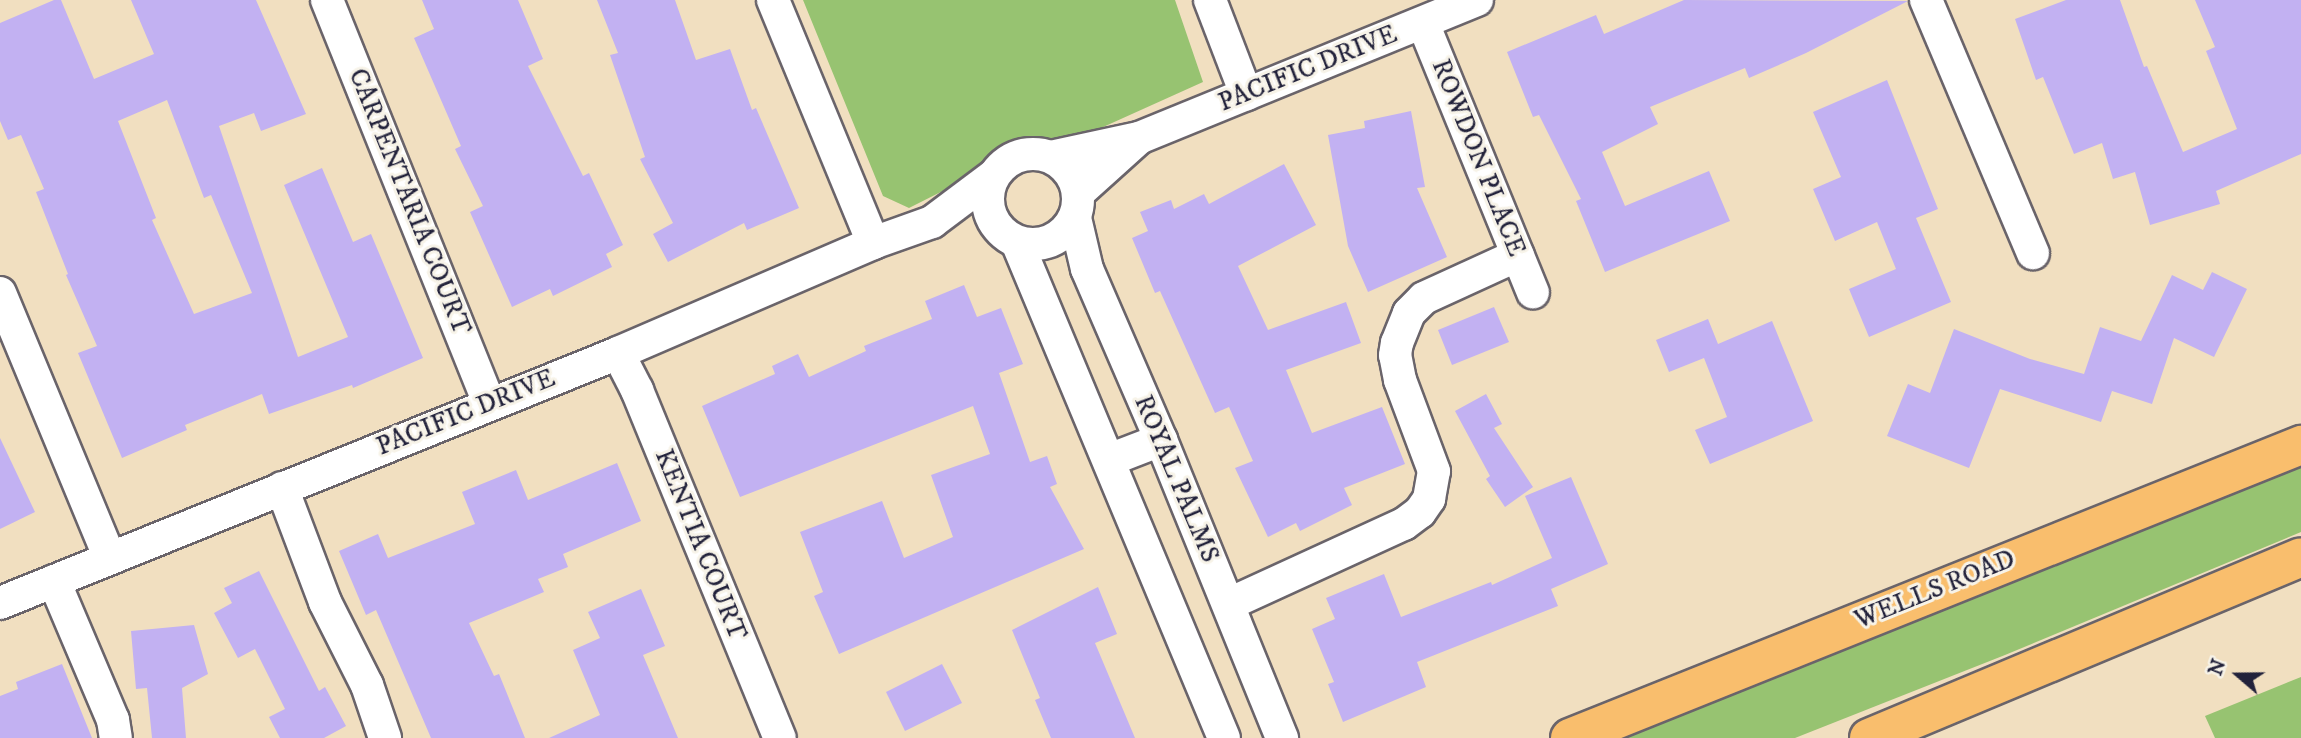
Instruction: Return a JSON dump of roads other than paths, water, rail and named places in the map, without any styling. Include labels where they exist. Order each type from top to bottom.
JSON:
[{"type":"main road","name":"WELLS ROAD","points":[[1570,738],[2301,445]]},
{"type":"main road","points":[[1869,738],[2301,557]]},
{"type":"street","name":"CARPENTARIA COURT","points":[[327,0],[489,404]]},
{"type":"street","points":[[773,0],[873,243]]},
{"type":"street","points":[[1210,0],[1246,94]]},
{"type":"street","name":"PACIFIC DRIVE","points":[[1051,157],[1139,138],[1477,0]]},
{"type":"street","points":[[1926,0],[2033,253]]},
{"type":"street","name":"ROWDON PLACE","points":[[1423,23],[1533,292]]},
{"type":"street","name":"PACIFIC DRIVE","points":[[1077,206],[1139,138]]},
{"type":"street","points":[[1038,153],[1064,165],[1074,178],[1077,206],[1067,229],[1044,243],[1007,235],[987,204],[992,177],[1011,159],[1038,153]]},
{"type":"street","name":"PACIFIC DRIVE","points":[[0,603],[618,353],[873,243],[932,222],[992,177]]},
{"type":"street","name":"ROYAL PALMS","points":[[1077,206],[1087,269],[1161,440],[1283,738]]},
{"type":"street","name":"PACIFIC DRIVE","points":[[932,222],[1007,235]]},
{"type":"street","name":"ROYAL PALMS","points":[[1007,235],[1109,460],[1224,738]]},
{"type":"street","points":[[1229,604],[1404,524],[1420,512],[1429,499],[1434,471],[1400,380],[1395,355],[1397,343],[1409,313],[1424,298],[1518,255]]},
{"type":"street","points":[[0,293],[110,558]]},
{"type":"street","name":"KENTIA COURT","points":[[618,353],[636,390],[780,738]]},
{"type":"street","points":[[1109,460],[1161,440]]},
{"type":"street","points":[[282,488],[325,602],[367,685],[385,738]]},
{"type":"street","points":[[54,580],[113,720],[116,738]]}]
